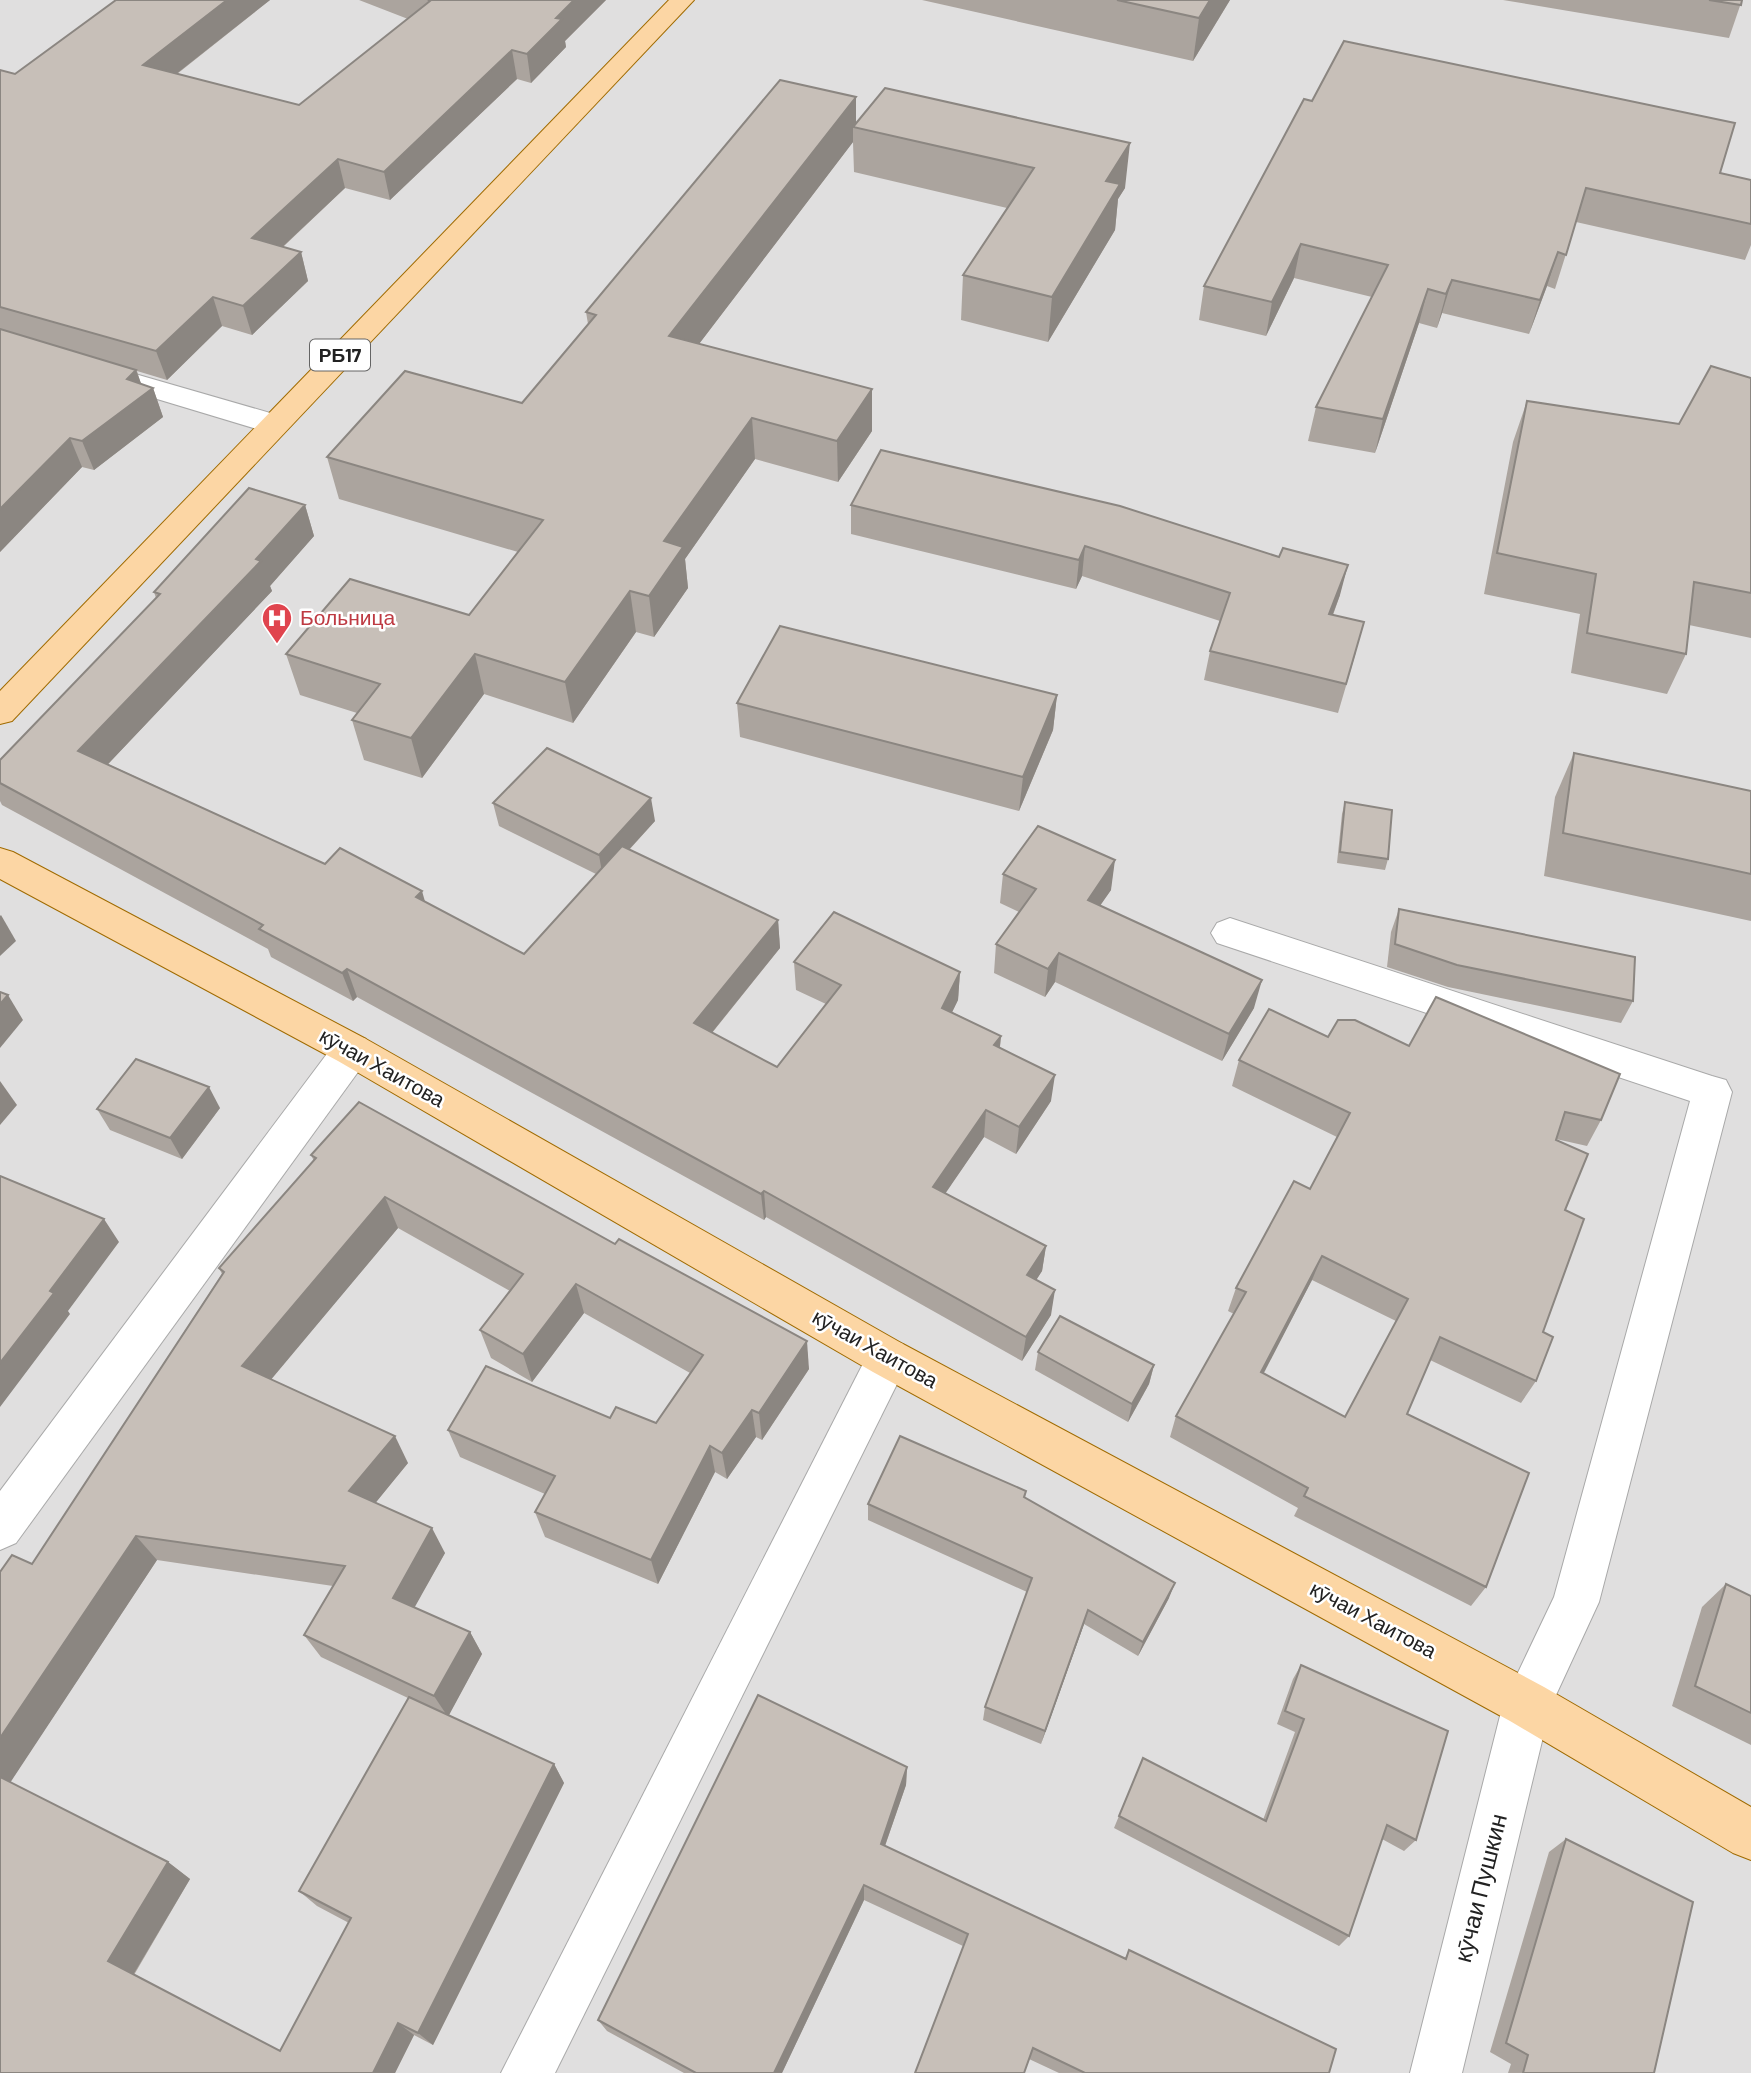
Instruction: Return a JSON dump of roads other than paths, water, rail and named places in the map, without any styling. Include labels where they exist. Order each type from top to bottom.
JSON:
[{"type":"main road","name":"РБ17","points":[[0,712],[682,0]]},
{"type":"main road","name":"кӯчаи Хаитова","points":[[0,862],[352,1050],[888,1358],[1527,1703],[1751,1835]]},
{"type":"street","points":[[78,366],[274,424]]},
{"type":"street","name":"кӯчаи Пушкин","points":[[1230,933],[1712,1092],[1576,1602],[1527,1703],[1436,2073]]},
{"type":"street","points":[[0,1528],[352,1050]]},
{"type":"street","points":[[527,2073],[888,1358]]},
{"type":"place","name":"Больница","points":[[277,645]]}]
